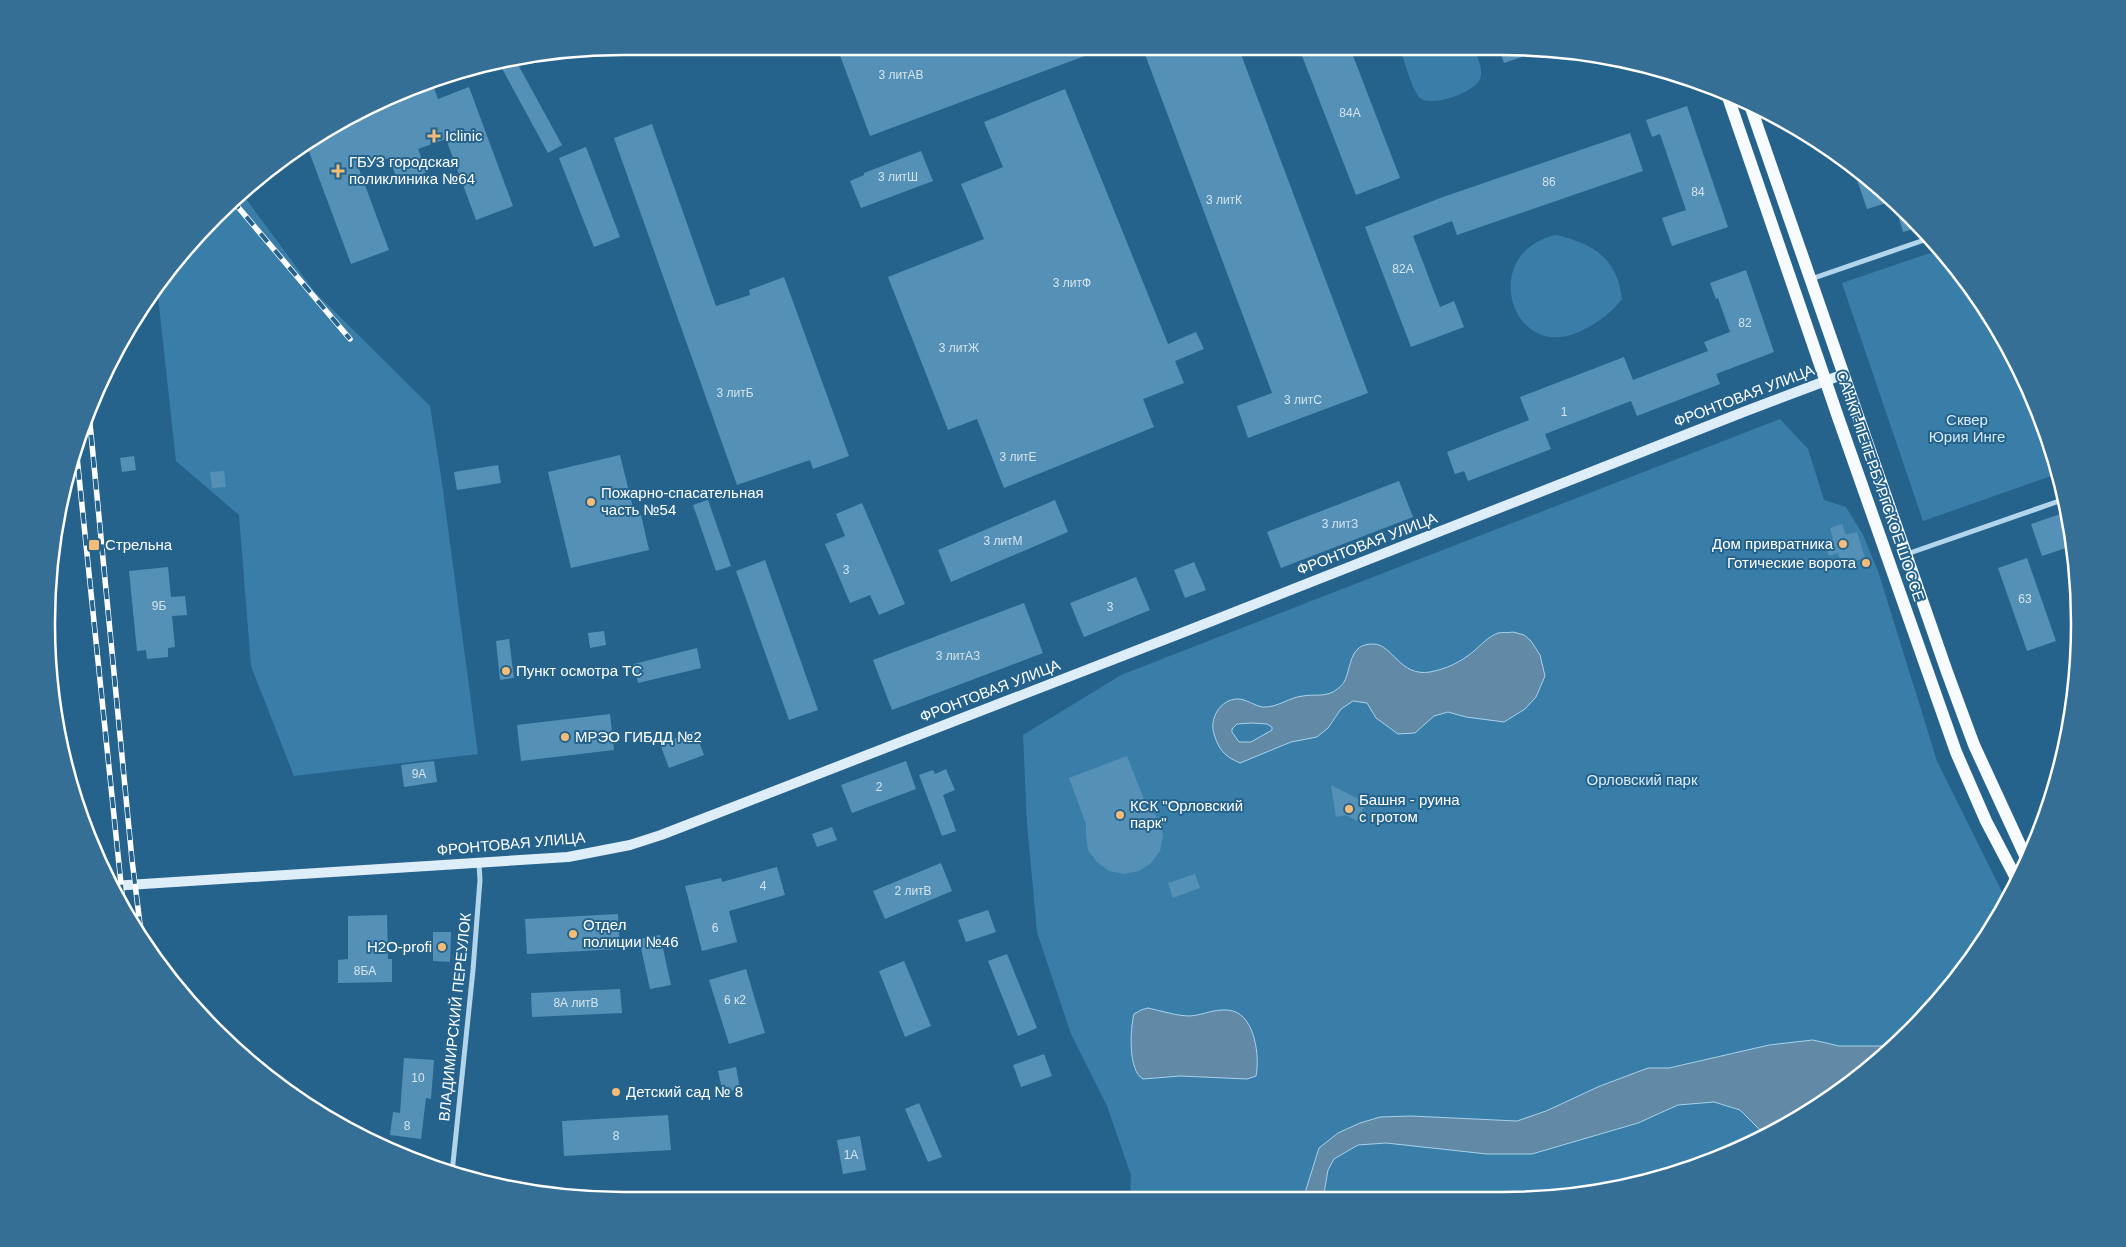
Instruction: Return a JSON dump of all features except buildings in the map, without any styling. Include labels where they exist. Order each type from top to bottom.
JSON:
[{"type":"main road","name":"САНКТ-ПЕТЕРБУРГСКОЕ ШОССЕ","points":[[1730,103],[1825,381],[1956,752],[1986,821],[2013,873]]},
{"type":"main road","name":"САНКТ-ПЕТЕРБУРГСКОЕ ШОССЕ","points":[[1753,113],[1974,746],[2023,852]]},
{"type":"main road","name":"ФРОНТОВАЯ УЛИЦА","points":[[119,886],[568,857],[630,845],[661,835],[1844,374]]},
{"type":"street","points":[[1811,279],[1922,241]]},
{"type":"street","points":[[1907,554],[2057,501]]},
{"type":"street","name":"ВЛАДИМИРСКИЙ ПЕРЕУЛОК","points":[[453,1166],[473,970],[480,880],[479,864]]},
{"type":"green space","points":[[1402,55],[1477,55],[1480,64],[1481,77],[1475,85],[1461,94],[1442,100],[1426,101],[1417,94]]},
{"type":"green space","points":[[246,199],[314,291],[430,406],[478,754],[294,776],[251,666],[239,515],[176,461],[158,297],[172,277],[196,249]]},
{"type":"green space","points":[[1556,235],[1582,243],[1601,255],[1615,273],[1622,299],[1609,313],[1594,324],[1583,330],[1558,337],[1537,333],[1522,321],[1513,303],[1511,282],[1517,262],[1532,245]]},
{"type":"green space","name":"Сквер Юрия Инге","points":[[1933,252],[1954,277],[1995,339],[2028,406],[2052,476],[1923,521],[1842,283]]},
{"type":"green space","name":"Орловский парк","points":[[1780,419],[1808,449],[1824,500],[1846,507],[1863,535],[1878,571],[1937,761],[2003,893],[1954,970],[1930,998],[1882,1046],[1839,1046],[1813,1040],[1769,1045],[1669,1068],[1648,1068],[1600,1086],[1546,1111],[1517,1121],[1411,1116],[1380,1117],[1360,1123],[1338,1133],[1319,1148],[1305,1192],[1130,1192],[1131,1175],[1107,1106],[1071,1034],[1037,932],[1027,823],[1023,735],[1121,675]]},
{"type":"green space","points":[[1714,1102],[1740,1110],[1760,1130],[1720,1149],[1650,1173],[1577,1187],[1540,1191],[1502,1192],[1324,1192],[1328,1170],[1334,1159],[1358,1145],[1386,1143],[1532,1154],[1638,1123],[1678,1105]]},
{"type":"shaded area","points":[[1513,632],[1524,635],[1531,641],[1540,655],[1545,676],[1536,697],[1525,709],[1504,722],[1466,717],[1448,712],[1434,716],[1415,733],[1398,734],[1376,718],[1367,703],[1353,701],[1341,709],[1328,728],[1317,737],[1291,742],[1240,763],[1223,752],[1216,740],[1213,722],[1217,711],[1226,702],[1241,699],[1268,707],[1298,697],[1333,692],[1343,683],[1347,676],[1355,652],[1366,645],[1374,644],[1381,646],[1411,670],[1430,672],[1459,662],[1494,635]],"holes":[[[1237,724],[1267,724],[1272,727],[1272,730],[1251,742],[1239,742],[1232,732],[1232,729]]]},
{"type":"shaded area","points":[[1148,1008],[1185,1016],[1222,1010],[1233,1011],[1240,1015],[1251,1029],[1254,1039],[1257,1059],[1256,1076],[1247,1079],[1180,1076],[1143,1079],[1138,1075],[1133,1059],[1131,1049],[1132,1029],[1134,1014]]},
{"type":"shaded area","points":[[1813,1040],[1839,1046],[1882,1046],[1849,1075],[1787,1116],[1760,1130],[1740,1110],[1714,1102],[1678,1105],[1638,1123],[1532,1154],[1487,1154],[1386,1143],[1358,1145],[1334,1159],[1328,1170],[1324,1192],[1305,1192],[1319,1148],[1338,1133],[1360,1123],[1380,1117],[1411,1116],[1517,1121],[1546,1111],[1600,1086],[1648,1068],[1669,1068],[1769,1045]]},
{"type":"railway","points":[[238,207],[350,339]]},
{"type":"railway","points":[[90,427],[132,860],[140,921]]},
{"type":"railway","points":[[78,464],[122,890]]},
{"type":"place","name":"Iclinic","points":[[434,136]]},
{"type":"place","name":"ГБУЗ городская поликлиника №64","points":[[338,171]]},
{"type":"place","name":"Пожарно-спасательная часть №54","points":[[591,502]]},
{"type":"place","name":"Дом привратника","points":[[1843,544]]},
{"type":"place","name":"Стрельна","points":[[94,545]]},
{"type":"place","name":"Готические ворота","points":[[1866,563]]},
{"type":"place","name":"Пункт осмотра ТС","points":[[506,671]]},
{"type":"place","name":"МРЭО ГИБДД №2","points":[[565,737]]},
{"type":"place","name":"Башня - руина с гротом","points":[[1349,809]]},
{"type":"place","name":"КСК \"Орловский парк\"","points":[[1120,815]]},
{"type":"place","name":"Отдел полиции №46","points":[[573,934]]},
{"type":"place","name":"H2O-profi","points":[[442,947]]},
{"type":"place","name":"Детский сад № 8","points":[[616,1092]]}]
